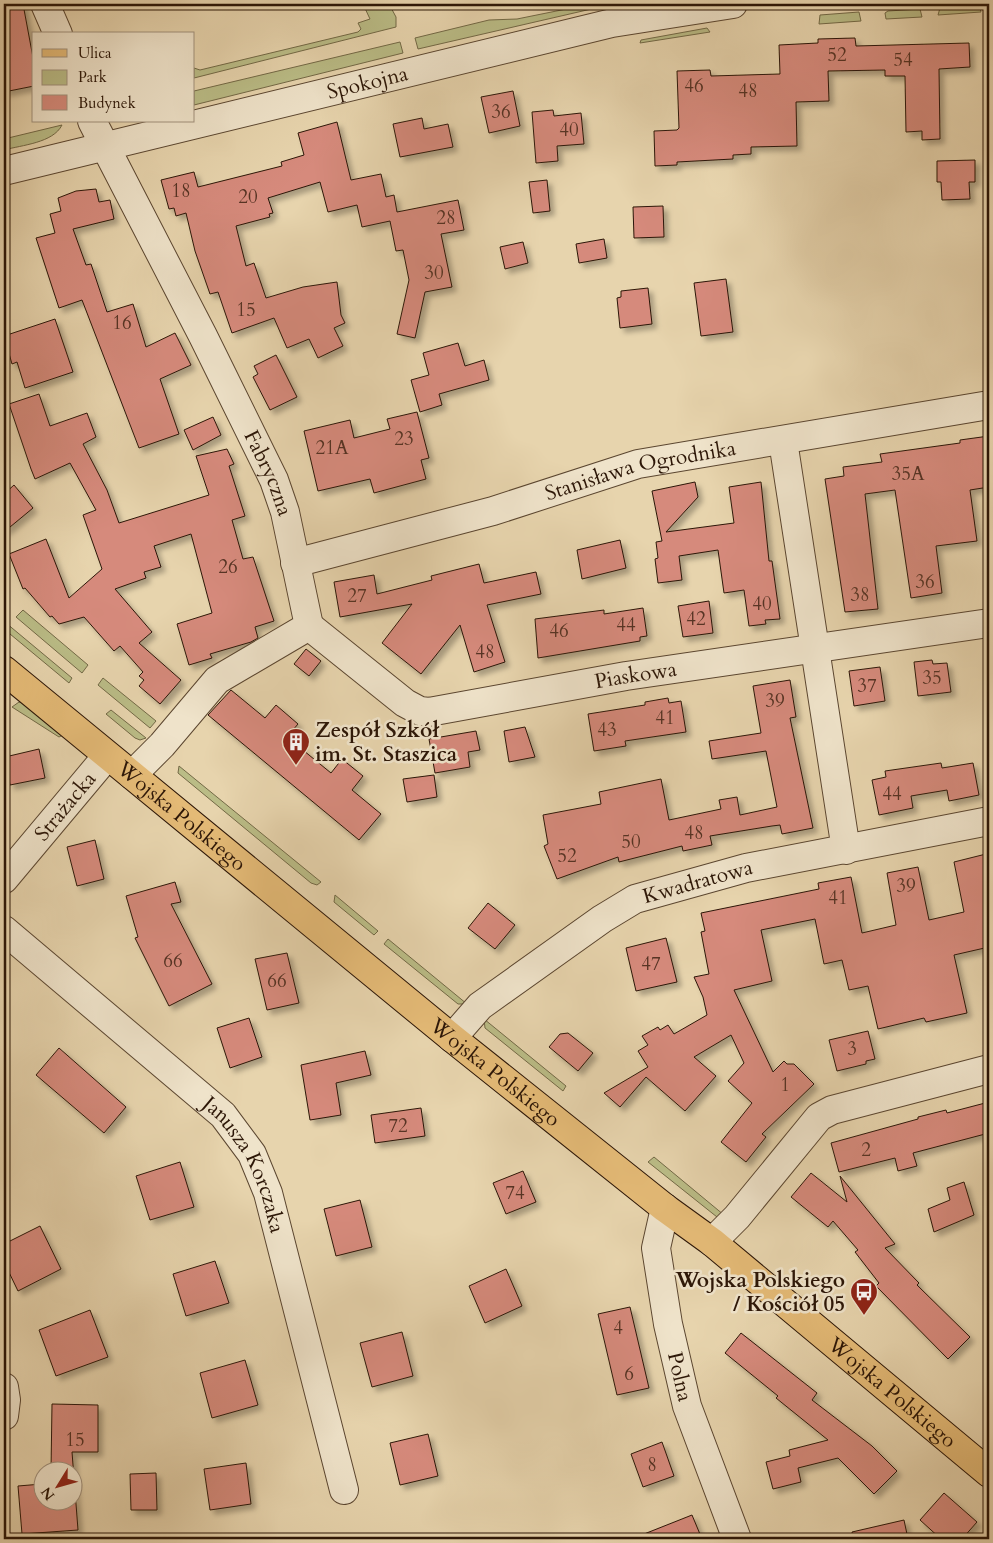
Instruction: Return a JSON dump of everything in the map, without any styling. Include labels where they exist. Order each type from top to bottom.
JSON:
[{"type":"main road","name":"Wojska Polskiego","points":[[4,670],[452,1038],[665,1208],[712,1242],[989,1473]]},
{"type":"street","points":[[45,4],[57,32]]},
{"type":"street","name":"Spokojna","points":[[4,171],[612,23],[733,4]]},
{"type":"street","name":"Fabryczna","points":[[93,122],[268,465],[281,496],[309,626]]},
{"type":"street","name":"Stanisława Ogrodnika","points":[[296,563],[493,511],[638,464],[989,405]]},
{"type":"street","points":[[783,441],[846,850]]},
{"type":"street","name":"Piaskowa","points":[[309,626],[405,703],[420,712],[437,711],[626,676],[989,623]]},
{"type":"street","points":[[132,775],[162,745],[217,680],[309,626]]},
{"type":"street","name":"Strażacka","points":[[4,878],[107,756]]},
{"type":"street","name":"Kwadratowa","points":[[452,1038],[480,1006],[602,919],[635,899],[746,868],[989,821]]},
{"type":"street","name":"Janusza Korczaka","points":[[4,930],[206,1100],[238,1132],[252,1154],[268,1193],[344,1490]]},
{"type":"street","points":[[712,1242],[737,1217],[819,1117],[832,1110],[989,1069]]},
{"type":"street","name":"Polna","points":[[665,1208],[656,1248],[668,1324],[687,1406],[737,1539]]},
{"type":"street","points":[[4,1387],[6,1400],[4,1416]]},
{"type":"green space","points":[[363,4],[389,4],[396,17],[396,27],[195,78],[195,68],[200,70],[358,32],[361,29],[358,23],[370,19]]},
{"type":"green space","points":[[591,4],[613,4],[418,49],[415,38],[489,20],[517,19]]},
{"type":"green space","points":[[979,6],[981,12],[938,15],[940,8]]},
{"type":"green space","points":[[920,9],[922,17],[886,19],[885,13],[888,11]]},
{"type":"green space","points":[[859,12],[861,21],[819,24],[820,15]]},
{"type":"green space","points":[[707,28],[710,32],[640,43],[641,40]]},
{"type":"green space","points":[[400,42],[403,53],[195,105],[195,91]]},
{"type":"green space","points":[[62,125],[52,136],[44,140],[4,150],[4,139]]},
{"type":"green space","points":[[23,610],[88,665],[82,673],[16,617]]},
{"type":"green space","points":[[6,623],[72,678],[69,683],[4,629]]},
{"type":"green space","points":[[103,678],[156,721],[150,728],[98,685]]},
{"type":"green space","points":[[19,702],[23,703],[63,735],[59,737],[12,707]]},
{"type":"green space","points":[[111,710],[146,738],[140,740],[135,738],[106,714]]},
{"type":"green space","points":[[179,766],[321,882],[317,885],[311,883],[178,773]]},
{"type":"green space","points":[[335,895],[378,931],[374,935],[334,902]]},
{"type":"green space","points":[[388,939],[467,1004],[458,1004],[384,944]]},
{"type":"green space","points":[[484,1019],[566,1086],[563,1091],[485,1028]]},
{"type":"green space","points":[[654,1157],[724,1215],[717,1217],[648,1162]]},
{"type":"building","points":[[4,4],[23,4],[32,52],[32,86],[4,92]]},
{"type":"building","points":[[855,38],[856,46],[969,43],[970,67],[939,69],[940,139],[922,140],[922,131],[906,132],[905,76],[885,76],[885,70],[828,71],[829,101],[796,102],[797,146],[751,147],[751,154],[733,155],[733,159],[677,162],[677,165],[655,166],[654,131],[677,130],[679,128],[677,71],[710,70],[711,76],[780,74],[779,45],[818,43],[818,39]]},
{"type":"building","points":[[513,91],[520,126],[489,133],[481,97]]},
{"type":"building","points":[[553,110],[554,116],[581,113],[584,144],[557,146],[558,161],[536,163],[532,112]]},
{"type":"building","points":[[422,118],[424,129],[448,124],[453,147],[400,157],[393,124]]},
{"type":"building","points":[[337,122],[351,180],[381,174],[386,197],[394,195],[397,212],[458,200],[464,230],[441,234],[452,287],[425,292],[415,338],[397,334],[409,280],[403,250],[396,251],[390,221],[362,227],[357,205],[328,212],[320,182],[268,198],[273,213],[269,214],[270,217],[236,226],[246,266],[254,263],[266,298],[303,287],[337,282],[341,315],[345,323],[334,328],[343,346],[318,358],[309,339],[287,348],[274,318],[232,333],[218,292],[210,294],[195,251],[186,213],[176,216],[174,208],[169,209],[161,180],[194,172],[198,187],[282,166],[281,162],[304,155],[298,133]]},
{"type":"building","points":[[975,160],[975,182],[969,182],[970,199],[942,200],[941,182],[937,182],[937,161]]},
{"type":"building","points":[[547,180],[550,211],[533,213],[529,182]]},
{"type":"building","points":[[96,189],[99,202],[110,200],[114,219],[73,229],[86,265],[91,264],[107,312],[133,304],[146,347],[175,333],[191,365],[160,379],[179,434],[139,448],[82,300],[59,308],[36,238],[55,233],[50,214],[61,211],[58,198],[76,191]]},
{"type":"building","points":[[663,206],[664,237],[634,238],[633,207]]},
{"type":"building","points":[[604,239],[607,258],[579,263],[576,244]]},
{"type":"building","points":[[523,242],[528,263],[505,269],[500,247]]},
{"type":"building","points":[[726,279],[733,332],[701,336],[694,283]]},
{"type":"building","points":[[648,288],[652,324],[620,328],[617,298],[621,297],[621,291]]},
{"type":"building","points":[[55,319],[73,372],[25,388],[17,362],[12,364],[4,336]]},
{"type":"building","points":[[458,343],[465,366],[484,360],[489,380],[439,394],[442,405],[420,412],[411,380],[429,375],[423,353]]},
{"type":"building","points":[[276,355],[297,397],[270,410],[253,377],[258,374],[254,366]]},
{"type":"building","points":[[39,394],[50,426],[87,413],[96,437],[83,444],[107,490],[119,523],[209,495],[196,456],[227,449],[234,464],[229,466],[245,516],[232,520],[243,559],[253,557],[274,621],[255,627],[258,638],[251,642],[210,654],[212,658],[189,665],[177,624],[212,613],[191,534],[154,546],[161,567],[144,572],[146,578],[115,589],[152,632],[139,643],[181,680],[160,704],[139,686],[144,680],[139,676],[143,672],[120,646],[114,651],[84,617],[59,624],[52,616],[50,617],[25,588],[23,589],[9,554],[46,539],[69,598],[102,569],[83,515],[96,510],[70,463],[35,479],[31,469],[9,404]]},
{"type":"building","points":[[417,412],[429,458],[421,460],[426,479],[374,493],[370,479],[318,491],[304,431],[350,420],[354,438],[390,429],[387,419]]},
{"type":"building","points":[[213,417],[221,435],[193,450],[184,430]]},
{"type":"building","points":[[989,436],[989,487],[970,490],[977,541],[936,546],[942,593],[911,598],[895,490],[865,494],[878,609],[845,612],[825,479],[844,476],[843,467],[882,462],[880,454],[960,443],[960,440]]},
{"type":"building","points":[[695,482],[698,497],[666,532],[734,523],[729,487],[761,482],[769,561],[772,561],[780,619],[765,620],[766,624],[749,626],[744,590],[724,593],[718,550],[679,556],[682,580],[658,583],[655,559],[658,558],[656,542],[662,541],[652,491]]},
{"type":"building","points":[[14,485],[33,508],[4,532],[4,494]]},
{"type":"building","points":[[620,540],[626,568],[582,579],[577,550]]},
{"type":"building","points":[[479,564],[484,583],[536,572],[541,594],[487,605],[505,662],[474,672],[460,625],[421,674],[382,643],[412,604],[340,617],[334,582],[374,575],[377,594],[432,580],[431,576]]},
{"type":"building","points":[[709,601],[713,633],[683,637],[678,606]]},
{"type":"building","points":[[643,608],[647,636],[640,637],[640,641],[538,658],[535,619],[604,610],[604,614]]},
{"type":"building","points":[[306,649],[321,661],[309,676],[294,664]]},
{"type":"building","points":[[932,660],[933,664],[947,663],[951,692],[918,696],[914,662]]},
{"type":"building","points":[[880,667],[885,701],[854,706],[849,671]]},
{"type":"building","points":[[790,680],[796,717],[790,718],[813,828],[782,834],[780,825],[710,836],[712,845],[683,851],[682,846],[619,862],[618,857],[557,879],[544,846],[548,844],[543,815],[601,804],[599,792],[661,779],[669,820],[721,809],[719,800],[737,797],[740,815],[777,807],[766,751],[712,759],[709,741],[761,733],[753,686]]},
{"type":"building","name":"Zespół Szkół im. St. Staszica","points":[[231,690],[265,718],[276,705],[298,724],[287,737],[331,773],[342,759],[363,776],[352,790],[381,814],[359,840],[208,715]]},
{"type":"building","points":[[668,698],[669,703],[681,701],[686,732],[625,741],[626,746],[594,751],[588,714],[645,705],[645,702]]},
{"type":"building","points":[[525,727],[535,757],[509,762],[504,731]]},
{"type":"building","points":[[476,731],[480,750],[468,752],[470,767],[435,773],[429,739]]},
{"type":"building","points":[[39,749],[45,778],[10,785],[5,757]]},
{"type":"building","points":[[941,763],[942,768],[973,763],[979,795],[949,801],[947,790],[911,796],[913,808],[879,815],[872,780],[886,777],[885,771]]},
{"type":"building","points":[[434,775],[437,797],[407,802],[403,779]]},
{"type":"building","points":[[95,840],[104,879],[77,886],[67,847]]},
{"type":"building","points":[[986,854],[989,868],[989,947],[954,955],[967,1013],[926,1022],[924,1018],[878,1029],[868,986],[849,990],[842,960],[824,964],[815,919],[761,930],[772,981],[734,990],[773,1072],[784,1061],[787,1064],[794,1064],[814,1084],[762,1134],[766,1137],[746,1162],[721,1142],[752,1103],[728,1081],[744,1063],[731,1035],[694,1057],[716,1076],[685,1111],[646,1077],[620,1107],[604,1093],[648,1067],[638,1051],[648,1045],[642,1036],[658,1027],[660,1030],[668,1025],[674,1034],[707,1015],[703,997],[694,977],[709,974],[701,932],[705,931],[701,913],[819,889],[818,883],[851,877],[862,933],[896,925],[887,873],[918,867],[929,920],[964,912],[954,862]]},
{"type":"building","points":[[175,882],[181,902],[171,904],[212,984],[169,1006],[135,938],[138,937],[126,896]]},
{"type":"building","points":[[488,903],[515,925],[495,949],[468,928]]},
{"type":"building","points":[[666,938],[677,982],[636,991],[626,948]]},
{"type":"building","points":[[287,953],[299,1003],[267,1010],[255,959]]},
{"type":"building","points":[[249,1018],[262,1057],[230,1068],[217,1028]]},
{"type":"building","points":[[868,1031],[875,1059],[866,1061],[866,1064],[837,1071],[829,1040]]},
{"type":"building","points":[[568,1033],[593,1053],[578,1071],[549,1047],[560,1034]]},
{"type":"building","points":[[59,1048],[126,1107],[104,1133],[36,1075]]},
{"type":"building","points":[[365,1051],[371,1075],[336,1083],[341,1115],[310,1120],[301,1065]]},
{"type":"building","points":[[989,1102],[989,1133],[913,1153],[917,1166],[898,1171],[895,1158],[839,1172],[831,1143],[918,1119],[918,1117],[946,1110],[947,1113]]},
{"type":"building","points":[[421,1108],[425,1136],[375,1143],[371,1115]]},
{"type":"building","points":[[180,1162],[194,1207],[150,1220],[136,1176]]},
{"type":"building","points":[[523,1171],[536,1202],[506,1214],[493,1183]]},
{"type":"building","points":[[811,1173],[847,1202],[840,1176],[895,1244],[885,1248],[919,1283],[917,1285],[970,1337],[948,1359],[876,1286],[879,1283],[855,1252],[858,1250],[833,1221],[828,1227],[791,1197]]},
{"type":"building","points":[[964,1182],[974,1215],[934,1232],[928,1209],[950,1200],[947,1188]]},
{"type":"building","points":[[360,1200],[372,1247],[336,1256],[324,1209]]},
{"type":"building","points":[[40,1226],[61,1269],[18,1291],[4,1262],[4,1244]]},
{"type":"building","points":[[215,1261],[229,1303],[186,1316],[173,1274]]},
{"type":"building","points":[[506,1269],[522,1306],[485,1323],[469,1286]]},
{"type":"building","points":[[630,1307],[649,1388],[617,1395],[598,1314]]},
{"type":"building","points":[[90,1310],[108,1357],[56,1376],[39,1330]]},
{"type":"building","points":[[402,1332],[413,1376],[372,1387],[360,1343]]},
{"type":"building","points":[[741,1333],[817,1393],[812,1400],[872,1446],[897,1471],[874,1494],[838,1458],[798,1468],[801,1482],[773,1489],[766,1462],[790,1456],[789,1450],[828,1440],[725,1353]]},
{"type":"building","points":[[245,1360],[258,1405],[212,1418],[200,1373]]},
{"type":"building","points":[[52,1404],[98,1405],[98,1452],[72,1452],[73,1460],[51,1460]]},
{"type":"building","points":[[428,1434],[438,1476],[400,1485],[390,1443]]},
{"type":"building","points":[[662,1442],[674,1476],[643,1487],[631,1454]]},
{"type":"building","points":[[246,1463],[251,1504],[210,1510],[204,1469]]},
{"type":"building","points":[[156,1473],[157,1510],[131,1510],[130,1474]]},
{"type":"building","points":[[32,1485],[32,1510],[76,1510],[78,1530],[22,1534],[18,1486]]},
{"type":"building","points":[[944,1493],[977,1522],[962,1539],[941,1539],[920,1520]]},
{"type":"building","points":[[692,1515],[702,1539],[634,1538]]},
{"type":"building","points":[[904,1520],[908,1539],[853,1539],[852,1532]]},
{"type":"place","name":"Zespół Szkół im. St. Staszica","points":[[296,766]]},
{"type":"place","name":"Wojska Polskiego / Kościół 05","points":[[864,1316]]}]
